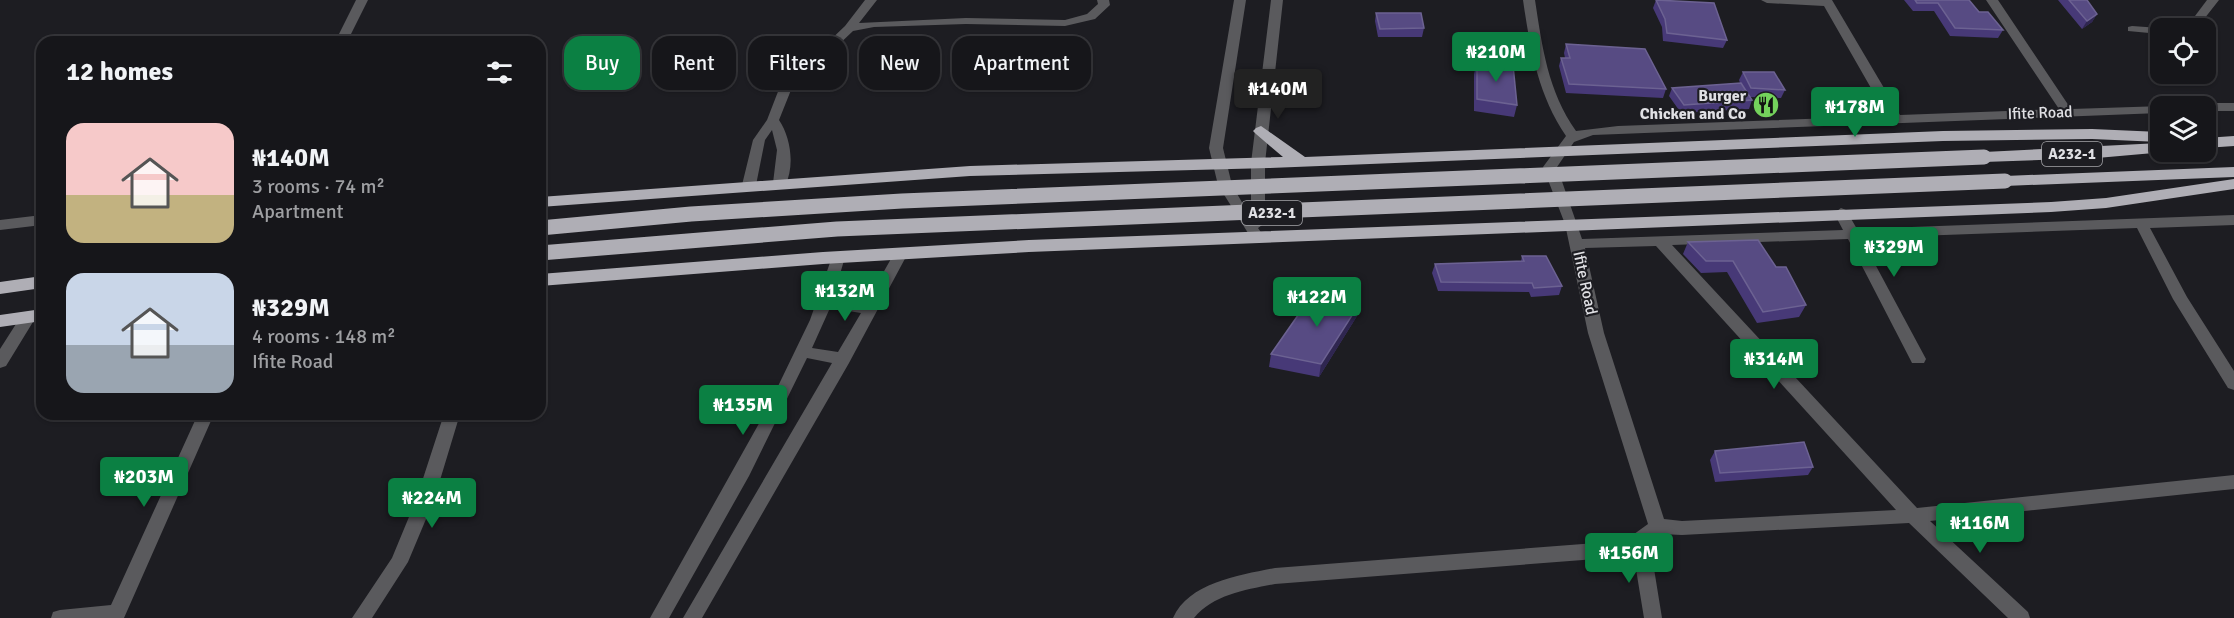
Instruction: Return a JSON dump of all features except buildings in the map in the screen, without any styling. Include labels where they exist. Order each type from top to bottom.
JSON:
[{"type":"highway","points":[[1261,132],[1280,149],[1303,161]]},
{"type":"highway","points":[[546,202],[749,185],[970,171],[1258,163],[1954,135],[2092,134],[2150,137]]},
{"type":"highway","points":[[1572,135],[1597,149]]},
{"type":"highway","name":"A232-1","points":[[546,227],[691,214],[902,201],[2097,153],[2150,148]]},
{"type":"highway","points":[[1522,152],[1550,167]]},
{"type":"highway","name":"A232-1","points":[[546,254],[860,228],[2234,172]]},
{"type":"highway","points":[[546,280],[838,257],[1029,246],[2106,203],[2234,184]]},
{"type":"highway","points":[[0,288],[36,283]]},
{"type":"highway","points":[[0,321],[35,316]]},
{"type":"street","points":[[344,36],[362,0]]},
{"type":"street","points":[[749,185],[759,140],[772,120],[785,89],[849,28],[871,0]]},
{"type":"street","points":[[849,28],[874,24],[966,21],[1065,23],[1091,17],[1104,5],[1103,0]]},
{"type":"street","points":[[1240,0],[1216,148],[1217,164],[1229,197],[1258,238]]},
{"type":"street","points":[[1258,238],[1258,163],[1277,0]]},
{"type":"street","points":[[1528,0],[1540,59],[1553,105],[1572,135],[1550,167]]},
{"type":"street","points":[[1767,0],[1827,2],[1896,120]]},
{"type":"street","points":[[1992,0],[2018,33],[2029,57],[2067,112]]},
{"type":"street","points":[[2199,18],[2213,0]]},
{"type":"street","points":[[2132,29],[2150,30]]},
{"type":"street","points":[[2216,107],[2234,106]]},
{"type":"street","name":"Ifite Road","points":[[1572,135],[1608,131],[2150,109]]},
{"type":"street","points":[[772,120],[781,131],[784,144],[780,183]]},
{"type":"street","name":"Ifite Road","points":[[1550,167],[1572,224],[1596,333],[1657,526]]},
{"type":"street","points":[[1840,213],[1918,359]]},
{"type":"street","points":[[1577,244],[2234,220]]},
{"type":"street","points":[[0,225],[36,221]]},
{"type":"street","points":[[2141,223],[2180,298],[2234,384]]},
{"type":"street","points":[[1660,241],[1913,516],[2021,618]]},
{"type":"street","points":[[692,618],[813,406],[843,359],[901,253]]},
{"type":"street","points":[[659,618],[758,446],[825,302],[838,257]]},
{"type":"street","points":[[825,302],[871,309]]},
{"type":"street","points":[[0,362],[35,316]]},
{"type":"street","points":[[803,352],[843,359]]},
{"type":"street","points":[[60,618],[116,616],[203,420]]},
{"type":"street","points":[[361,618],[399,562],[425,500],[450,420]]},
{"type":"street","points":[[1182,618],[1192,605],[1226,586],[1275,576],[1609,550],[1641,543],[1657,526],[1682,528],[1913,516],[2234,482]]},
{"type":"street","points":[[1641,543],[1653,618]]},
{"type":"place","name":"Burger Chicken and Co","points":[[1766,105]]}]
